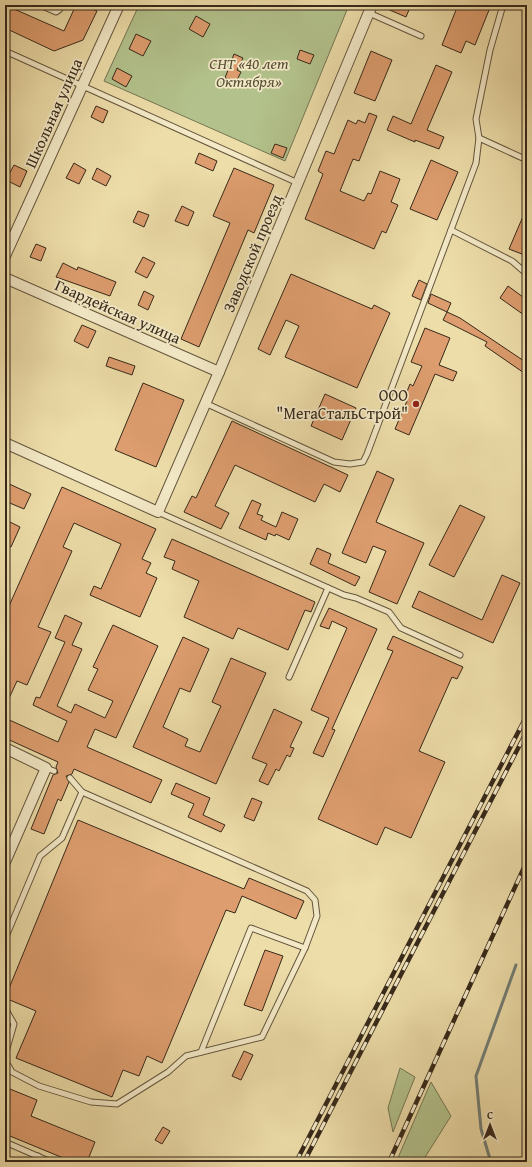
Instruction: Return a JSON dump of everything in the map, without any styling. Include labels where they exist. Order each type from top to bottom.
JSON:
[{"type":"street","name":"Школьная улица","points":[[5,256],[119,5]]},
{"type":"street","name":"Заводской проезд","points":[[158,512],[219,372],[370,9]]},
{"type":"street","name":"Гвардейская улица","points":[[5,278],[219,372]]},
{"type":"street","points":[[5,443],[158,512]]},
{"type":"street","points":[[5,748],[50,769],[5,862]]},
{"type":"lane","points":[[40,5],[56,12],[60,10],[63,5]]},
{"type":"lane","points":[[205,403],[334,462],[350,464],[363,462],[476,163],[479,138],[476,119],[490,50],[503,5]]},
{"type":"lane","points":[[370,9],[421,36]]},
{"type":"lane","points":[[5,51],[298,183]]},
{"type":"lane","points":[[479,138],[527,160]]},
{"type":"lane","points":[[451,230],[512,261],[527,274]]},
{"type":"lane","points":[[158,512],[328,588],[389,612],[401,628],[460,655]]},
{"type":"lane","points":[[289,677],[328,588]]},
{"type":"lane","points":[[5,1060],[12,1072],[39,1086],[91,1102],[117,1104],[168,1072],[186,1056],[262,1036],[305,948],[317,916],[315,900],[306,891],[82,792],[70,778]]},
{"type":"lane","points":[[5,939],[40,856],[62,838],[82,792]]},
{"type":"lane","points":[[201,1052],[251,928],[305,948]]},
{"type":"lane","points":[[5,1008],[14,1024],[5,1055]]},
{"type":"lane","points":[[5,1142],[51,1162]]},
{"type":"lane","points":[[35,1162],[38,1156]]},
{"type":"green space","name":"СНТ «40 лет Октября»","points":[[139,5],[349,5],[285,161],[104,81]]},
{"type":"green space","points":[[400,1068],[415,1077],[393,1132],[388,1108]]},
{"type":"green space","points":[[431,1082],[451,1116],[422,1162],[397,1160]]},
{"type":"building","points":[[5,5],[64,31],[76,5],[83,5],[97,11],[83,40],[54,51],[5,28]]},
{"type":"building","points":[[378,5],[411,5],[406,17]]},
{"type":"building","points":[[458,5],[491,5],[475,45],[466,41],[461,53],[442,45]]},
{"type":"building","points":[[196,16],[210,24],[203,37],[189,29]]},
{"type":"building","points":[[136,34],[151,41],[143,56],[129,49]]},
{"type":"building","points":[[300,50],[314,55],[310,64],[297,59]]},
{"type":"building","points":[[371,51],[392,60],[375,101],[354,93]]},
{"type":"building","points":[[234,54],[243,58],[237,70],[241,72],[236,82],[225,78]]},
{"type":"building","points":[[436,65],[452,72],[427,130],[444,137],[439,149],[415,140],[415,142],[387,130],[393,116],[411,124]]},
{"type":"building","points":[[117,68],[132,76],[126,87],[112,79]]},
{"type":"building","points":[[96,106],[108,111],[103,123],[91,117]]},
{"type":"building","points":[[369,113],[377,116],[359,161],[353,159],[340,191],[364,201],[368,193],[371,194],[380,171],[400,179],[391,202],[398,205],[386,233],[382,231],[374,249],[305,219],[323,174],[318,171],[326,151],[334,154],[348,120],[356,124],[358,120],[365,123]]},
{"type":"building","points":[[275,144],[287,148],[283,158],[271,153]]},
{"type":"building","points":[[199,153],[217,161],[213,171],[195,163]]},
{"type":"building","points":[[431,160],[458,172],[437,220],[410,209]]},
{"type":"building","points":[[74,163],[86,170],[79,184],[66,178]]},
{"type":"building","points":[[14,165],[27,171],[20,187],[6,180]]},
{"type":"building","points":[[97,168],[111,176],[106,186],[92,179]]},
{"type":"building","points":[[234,168],[274,185],[254,233],[248,230],[199,347],[181,339],[230,223],[213,216]]},
{"type":"building","points":[[182,206],[194,212],[188,226],[175,221]]},
{"type":"building","points":[[527,207],[527,256],[509,249]]},
{"type":"building","points":[[138,211],[149,215],[144,227],[133,222]]},
{"type":"building","points":[[36,244],[46,248],[41,261],[30,257]]},
{"type":"building","points":[[143,257],[155,263],[147,278],[135,272]]},
{"type":"building","points":[[63,263],[77,270],[78,267],[116,282],[110,296],[56,277]]},
{"type":"building","points":[[291,274],[372,309],[374,305],[390,313],[357,388],[285,357],[299,326],[286,320],[270,355],[258,349]]},
{"type":"building","points":[[419,280],[427,284],[421,300],[412,296]]},
{"type":"building","points":[[508,286],[527,300],[527,311],[524,315],[500,298]]},
{"type":"building","points":[[144,291],[154,296],[148,310],[138,305]]},
{"type":"building","points":[[431,294],[451,303],[447,312],[428,303]]},
{"type":"building","points":[[447,312],[460,318],[527,363],[527,375],[485,346],[487,342],[443,320]]},
{"type":"building","points":[[82,325],[96,331],[88,348],[74,341]]},
{"type":"building","points":[[425,328],[450,338],[439,365],[457,372],[453,381],[435,374],[409,435],[395,429],[407,401],[404,399],[410,384],[413,386],[422,366],[411,362]]},
{"type":"building","points":[[109,357],[135,366],[132,375],[106,366]]},
{"type":"building","points":[[143,383],[184,400],[156,467],[115,450]]},
{"type":"building","points":[[325,394],[356,408],[342,440],[311,426]]},
{"type":"building","points":[[232,421],[348,475],[340,492],[324,484],[315,502],[235,465],[215,506],[229,513],[221,529],[184,512],[192,496],[196,498]]},
{"type":"building","points":[[377,471],[394,479],[376,522],[424,543],[397,604],[369,592],[386,551],[373,546],[366,563],[342,553]]},
{"type":"building","points":[[5,482],[31,494],[24,509],[5,501]]},
{"type":"building","points":[[62,487],[156,529],[142,559],[151,563],[146,573],[157,578],[140,617],[90,595],[94,586],[101,589],[121,544],[74,523],[63,547],[72,551],[38,627],[51,632],[27,685],[17,681],[5,707],[5,615]]},
{"type":"building","points":[[252,500],[261,504],[257,514],[263,516],[261,520],[276,527],[282,512],[298,519],[289,540],[276,534],[275,536],[268,533],[266,540],[239,528]]},
{"type":"building","points":[[460,505],[485,517],[454,577],[429,565]]},
{"type":"building","points":[[10,522],[20,527],[11,547],[5,544],[5,534]]},
{"type":"building","points":[[172,539],[315,602],[311,612],[305,610],[288,650],[238,628],[233,639],[184,617],[199,581],[172,569],[175,561],[164,557]]},
{"type":"building","points":[[317,548],[331,554],[328,563],[360,577],[355,586],[310,564]]},
{"type":"building","points":[[502,575],[520,583],[493,643],[412,607],[419,591],[482,620]]},
{"type":"building","points":[[329,608],[377,629],[332,729],[335,730],[323,757],[313,753],[329,718],[311,710],[347,628],[332,621],[329,629],[320,626]]},
{"type":"building","points":[[65,615],[82,623],[72,645],[82,649],[57,706],[71,713],[75,704],[105,718],[113,701],[88,690],[98,669],[93,667],[113,625],[158,646],[116,738],[95,729],[87,747],[162,780],[151,803],[74,769],[72,774],[66,776],[69,782],[61,801],[58,799],[44,834],[31,829],[53,775],[58,773],[56,767],[58,762],[5,738],[5,718],[58,742],[67,721],[33,705],[36,697],[40,698],[65,642],[55,638]]},
{"type":"building","points":[[393,636],[463,667],[457,679],[452,677],[419,751],[445,762],[411,838],[385,827],[377,845],[318,819],[393,651],[387,649]]},
{"type":"building","points":[[183,637],[209,649],[190,692],[180,688],[163,727],[188,739],[185,746],[200,752],[221,706],[212,702],[231,658],[266,673],[216,784],[133,747]]},
{"type":"building","points":[[274,709],[302,722],[290,747],[294,748],[290,757],[287,755],[279,771],[276,769],[268,785],[259,781],[267,764],[252,758]]},
{"type":"building","points":[[176,783],[210,798],[203,815],[225,825],[221,832],[188,817],[194,804],[171,794]]},
{"type":"building","points":[[252,798],[262,802],[254,821],[244,817]]},
{"type":"building","points":[[78,820],[244,889],[249,878],[304,901],[296,919],[242,896],[235,913],[226,910],[162,1063],[147,1056],[139,1076],[123,1070],[112,1097],[16,1058],[36,1011],[5,998]]},
{"type":"building","points":[[265,950],[283,956],[262,1011],[244,1005]]},
{"type":"building","points":[[244,1051],[253,1055],[241,1080],[232,1076]]},
{"type":"building","points":[[5,1087],[37,1100],[31,1116],[95,1142],[87,1162],[73,1162],[5,1134]]},
{"type":"building","points":[[163,1127],[170,1131],[162,1144],[155,1140]]},
{"type":"waterway","points":[[500,1162],[490,1159],[481,1129],[476,1076],[516,965]]},
{"type":"railway","points":[[296,1162],[527,715]]},
{"type":"railway","points":[[304,1162],[527,731]]},
{"type":"railway","points":[[389,1162],[527,861]]},
{"type":"place","name":"ООО \"МегаСтальСтрой\"","points":[[416,404]]}]
